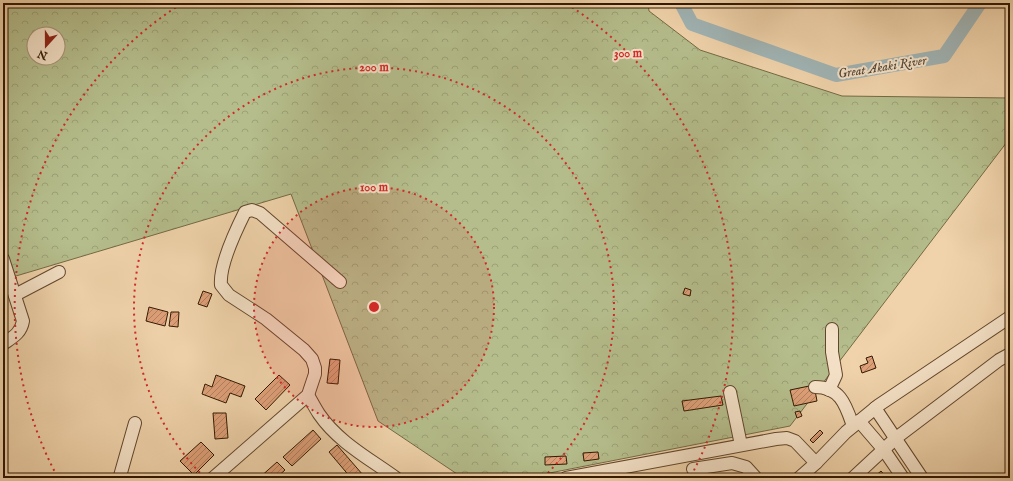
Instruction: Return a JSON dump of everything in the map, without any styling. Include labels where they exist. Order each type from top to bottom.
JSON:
[{"type":"street","points":[[213,478],[263,439],[308,395],[315,374],[312,358],[304,350],[266,319],[229,295],[221,285],[221,274],[226,256],[245,212],[252,210],[265,217],[340,282]]},
{"type":"street","points":[[3,259],[23,321],[22,328],[3,344]]},
{"type":"street","points":[[15,295],[59,272]]},
{"type":"street","points":[[799,478],[875,408],[1010,317]]},
{"type":"street","points":[[829,390],[836,375],[832,352],[832,329]]},
{"type":"street","points":[[853,478],[896,438],[993,364],[1010,354]]},
{"type":"street","points":[[815,387],[822,387],[829,390],[842,399],[856,424],[884,450],[903,478]]},
{"type":"street","points":[[730,392],[741,446]]},
{"type":"street","points":[[308,395],[319,414],[330,428],[382,474],[396,478]]},
{"type":"street","points":[[875,408],[922,478]]},
{"type":"street","points":[[123,477],[134,423]]},
{"type":"street","points":[[566,478],[620,473],[741,446],[787,438],[795,442],[816,463]]},
{"type":"street","points":[[693,469],[732,463],[746,467],[756,478]]},
{"type":"green space","points":[[3,3],[648,3],[649,11],[700,50],[842,96],[1010,98],[1010,138],[790,426],[524,478],[463,478],[378,421],[291,194],[16,276],[3,276]]},
{"type":"building","points":[[685,288],[691,290],[690,296],[683,294]]},
{"type":"building","points":[[203,291],[212,294],[207,307],[198,304]]},
{"type":"building","points":[[149,307],[168,312],[165,326],[146,321]]},
{"type":"building","points":[[171,312],[179,312],[178,327],[169,326]]},
{"type":"building","points":[[872,356],[876,368],[862,373],[860,366],[868,363],[866,358]]},
{"type":"building","points":[[330,359],[340,360],[338,384],[327,383]]},
{"type":"building","points":[[216,375],[245,386],[241,397],[230,393],[226,403],[202,394],[205,384],[212,387]]},
{"type":"building","points":[[279,375],[290,385],[266,410],[255,399]]},
{"type":"building","points":[[814,385],[817,401],[794,406],[790,390]]},
{"type":"building","points":[[721,396],[723,405],[684,411],[682,401]]},
{"type":"building","points":[[800,411],[802,416],[797,418],[795,412]]},
{"type":"building","points":[[213,413],[226,413],[228,438],[215,439]]},
{"type":"building","points":[[313,430],[321,439],[292,466],[283,457]]},
{"type":"building","points":[[820,430],[823,433],[813,443],[810,440]]},
{"type":"building","points":[[201,442],[214,455],[194,475],[180,461]]},
{"type":"building","points":[[337,445],[363,475],[359,478],[351,478],[329,452]]},
{"type":"building","points":[[598,452],[599,459],[584,461],[583,453]]},
{"type":"building","points":[[566,456],[567,464],[545,465],[545,457]]},
{"type":"building","points":[[277,462],[285,470],[276,478],[259,478]]},
{"type":"building","points":[[881,471],[887,478],[873,478]]},
{"type":"building","points":[[11,475],[24,476],[24,478],[11,478]]},
{"type":"waterway","name":"Great Akaki River","points":[[681,3],[692,24],[836,75],[944,56],[980,3]]}]
